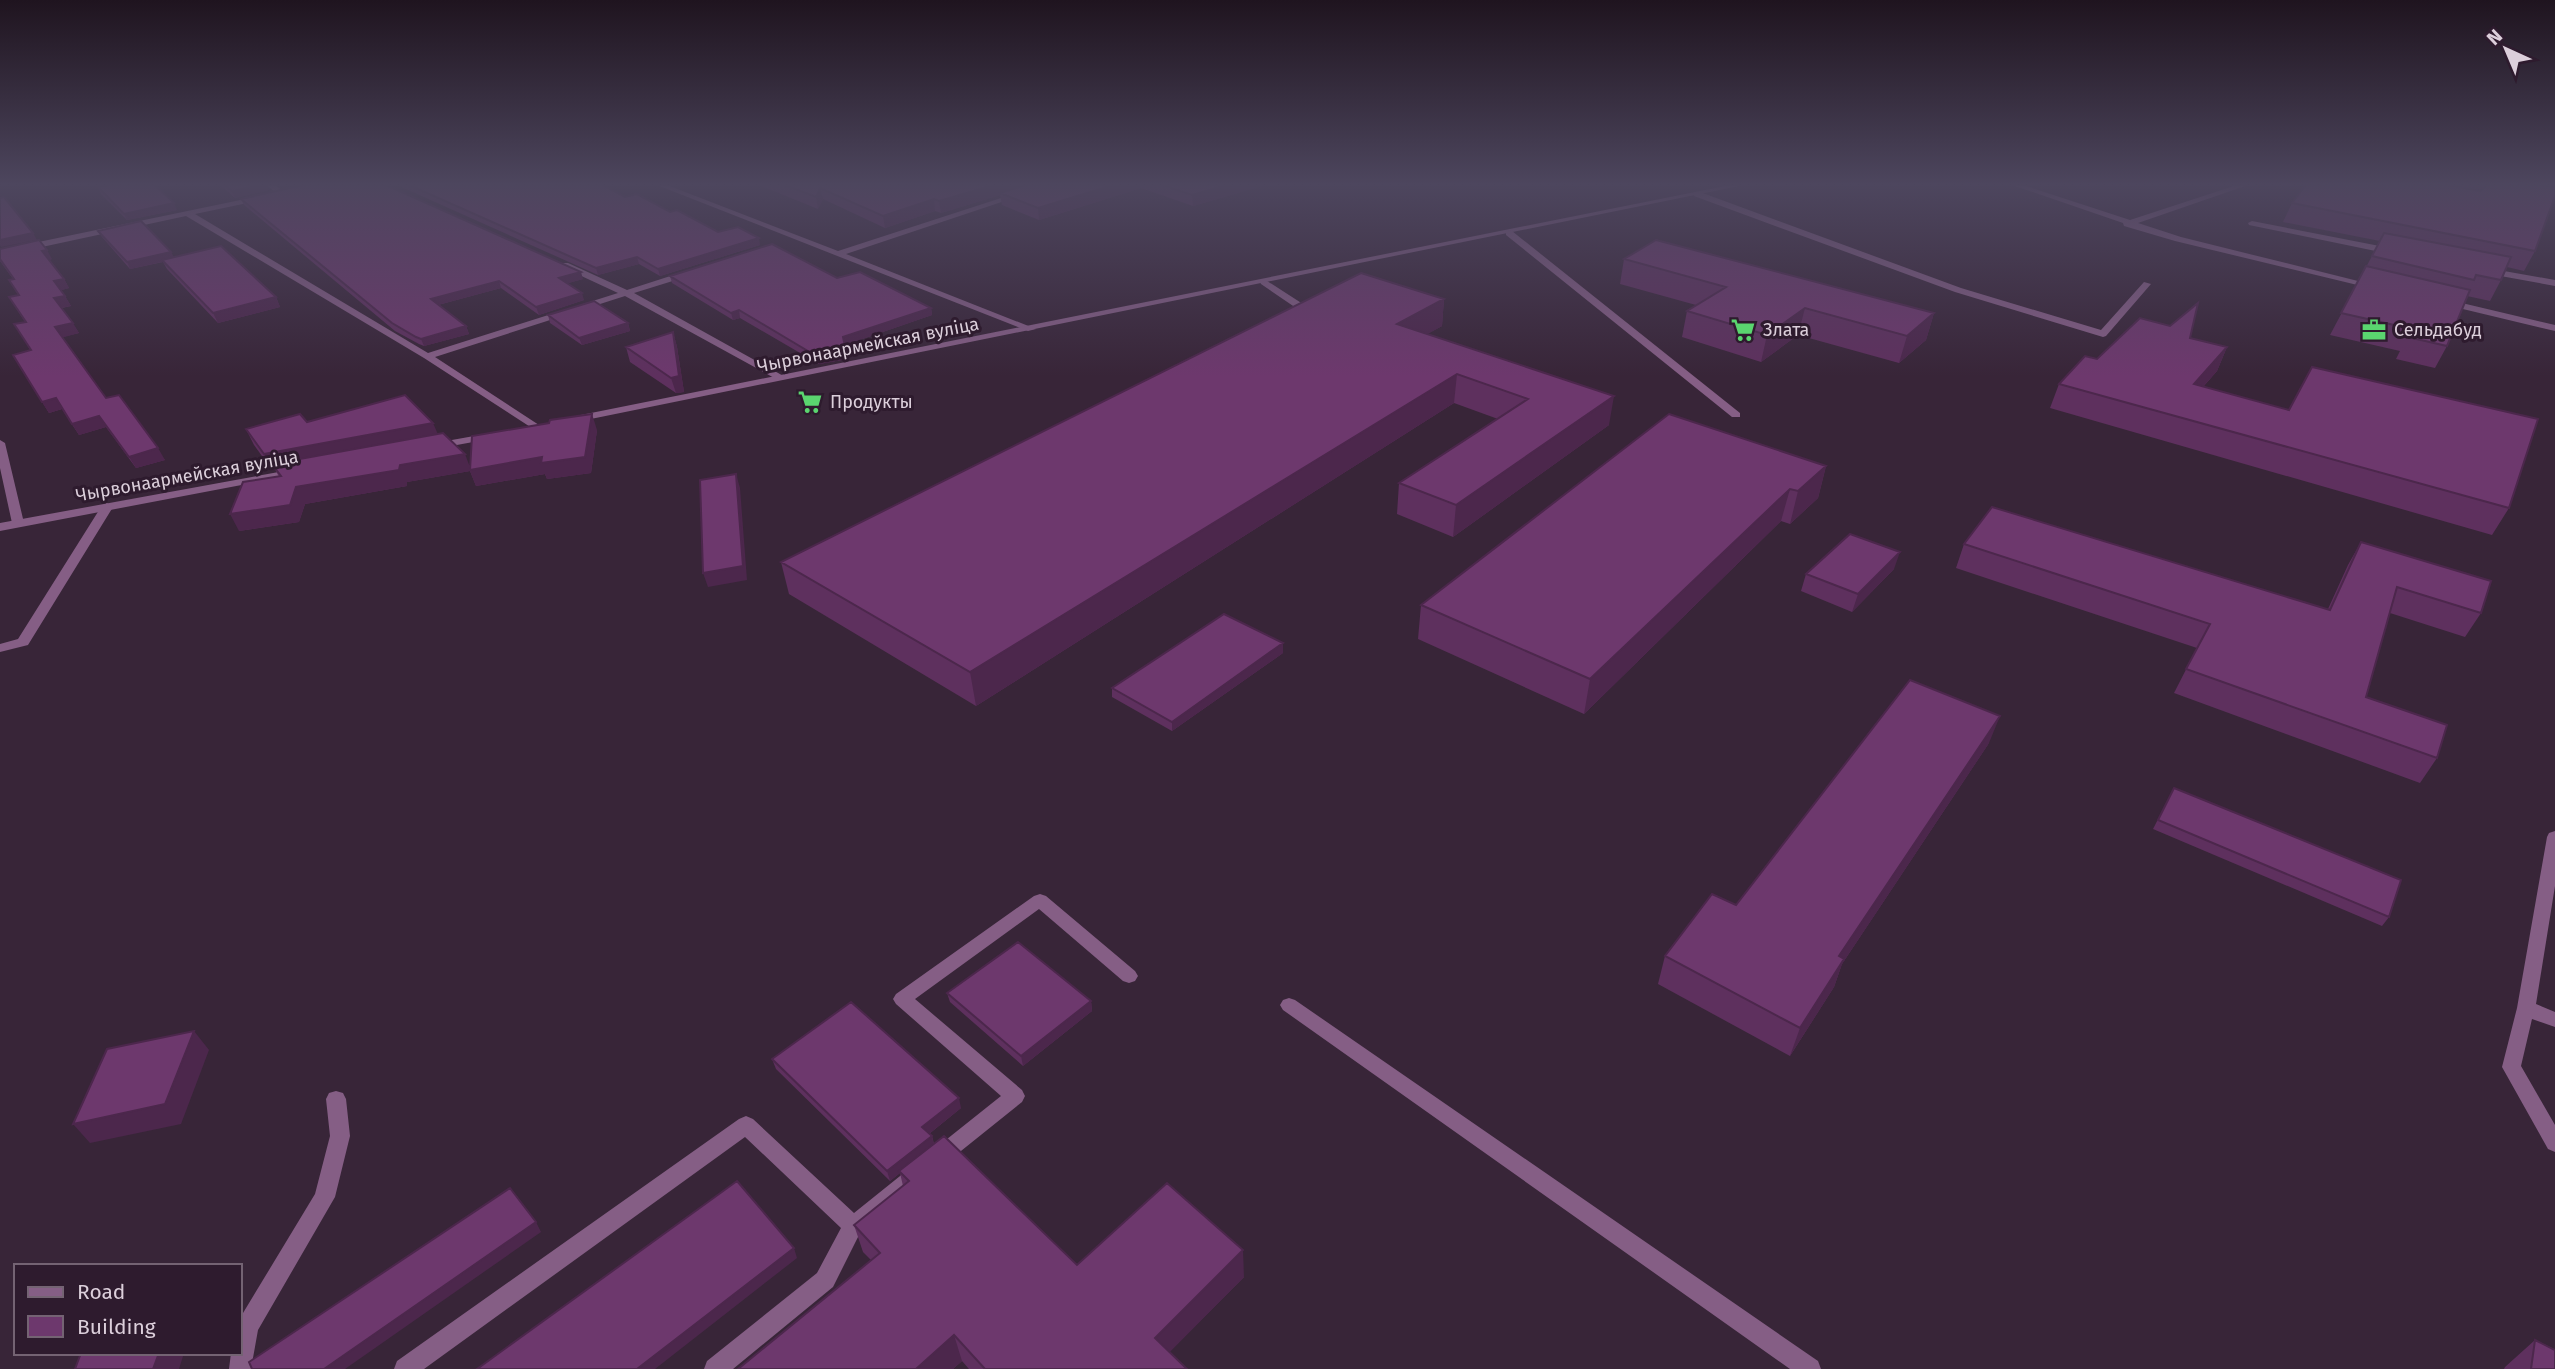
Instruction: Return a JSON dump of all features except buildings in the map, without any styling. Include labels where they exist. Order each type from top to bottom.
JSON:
[{"type":"street","points":[[0,253],[20,249]]},
{"type":"street","points":[[247,249],[427,356],[535,428]]},
{"type":"street","points":[[825,249],[1031,329]]},
{"type":"street","points":[[838,254],[854,249]]},
{"type":"street","name":"Чырвонаармейская вуліца","points":[[561,422],[1430,249]]},
{"type":"street","points":[[1529,249],[1736,415]]},
{"type":"street","points":[[1846,249],[1958,290],[2104,334],[2147,284]]},
{"type":"street","points":[[2220,249],[2380,287]]},
{"type":"street","points":[[2379,249],[2399,253]]},
{"type":"street","points":[[550,258],[626,292],[782,378]]},
{"type":"street","points":[[427,356],[705,267]]},
{"type":"street","points":[[2479,269],[2555,283]]},
{"type":"street","points":[[1264,282],[1306,310],[1328,300]]},
{"type":"street","points":[[2434,300],[2555,328]]},
{"type":"street","points":[[522,430],[548,425]]},
{"type":"street","points":[[428,447],[508,432]]},
{"type":"street","points":[[0,443],[18,523]]},
{"type":"street","name":"Чырвонаармейская вуліца","points":[[0,527],[308,470]]},
{"type":"street","points":[[0,648],[23,642],[107,507]]},
{"type":"street","points":[[2555,836],[2526,1008],[2511,1067],[2555,1143]]},
{"type":"street","points":[[715,1369],[825,1280],[853,1226],[1015,1096],[902,999],[1040,900],[1129,976]]},
{"type":"street","points":[[1289,1005],[1810,1369]]},
{"type":"street","points":[[2526,1008],[2555,1020]]},
{"type":"street","points":[[240,1369],[247,1327],[325,1197],[340,1136],[336,1099]]},
{"type":"street","points":[[405,1369],[746,1125],[853,1226]]},
{"type":"place","name":"Злата","points":[[1743,330]]},
{"type":"place","name":"Сельдабуд","points":[[2374,330]]},
{"type":"place","name":"Продукты","points":[[810,402]]}]
